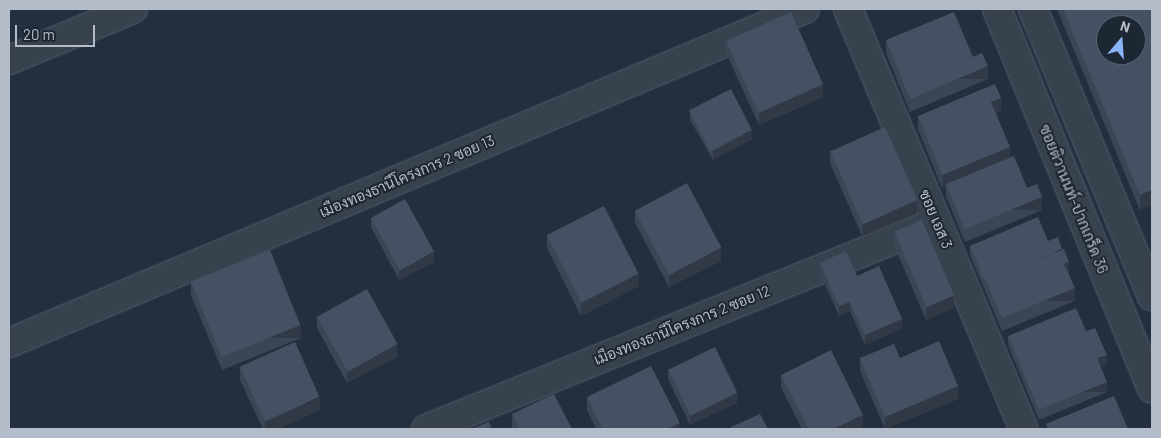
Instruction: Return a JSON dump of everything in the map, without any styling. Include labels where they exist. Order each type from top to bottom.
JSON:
[{"type":"street","points":[[9,60],[133,9]]},
{"type":"street","name":"เมืองทองธานีโครงการ 2 ซอย 13","points":[[9,343],[805,9]]},
{"type":"street","name":"ซอย เอส 3","points":[[848,9],[1024,429]]},
{"type":"street","name":"ซอยติวานนท์-ปากเกร็ด 36","points":[[997,9],[1152,389]]},
{"type":"street","points":[[1033,9],[1143,247],[1152,296]]},
{"type":"street","name":"เมืองทองธานีโครงการ 2 ซอย 12","points":[[426,429],[937,222]]},
{"type":"street","points":[[1100,264],[1143,247]]},
{"type":"building","points":[[1063,9],[1152,9],[1152,190],[1140,195]]},
{"type":"building","points":[[791,12],[823,84],[758,113],[726,41]]},
{"type":"building","points":[[954,12],[973,57],[982,53],[988,66],[910,99],[886,40]]},
{"type":"building","points":[[995,84],[1001,98],[991,102],[1010,147],[942,175],[918,116]]},
{"type":"building","points":[[731,89],[752,130],[710,151],[689,110]]},
{"type":"building","points":[[885,127],[918,200],[863,224],[830,151]]},
{"type":"building","points":[[1014,156],[1027,188],[1037,184],[1042,197],[965,229],[946,184]]},
{"type":"building","points":[[687,183],[721,247],[669,275],[635,211]]},
{"type":"building","points":[[405,199],[434,251],[400,270],[371,218]]},
{"type":"building","points":[[604,206],[639,274],[581,303],[547,235]]},
{"type":"building","points":[[1038,217],[1048,241],[1058,237],[1062,249],[986,281],[986,283],[970,246]]},
{"type":"building","points":[[922,220],[954,295],[926,307],[894,232]]},
{"type":"building","points":[[1064,249],[1069,262],[1064,264],[1075,288],[1002,318],[986,281]]},
{"type":"building","points":[[270,250],[300,325],[222,357],[191,282]]},
{"type":"building","points":[[846,251],[857,276],[879,266],[902,319],[865,335],[850,302],[839,306],[820,263]]},
{"type":"building","points":[[367,289],[398,344],[348,372],[317,317]]},
{"type":"building","points":[[1076,308],[1086,331],[1095,328],[1107,355],[1097,358],[1107,382],[1039,410],[1008,336]]},
{"type":"building","points":[[939,341],[958,386],[885,417],[860,358],[894,344],[900,358]]},
{"type":"building","points":[[295,342],[319,397],[265,421],[240,366]]},
{"type":"building","points":[[715,347],[737,393],[691,416],[668,370]]},
{"type":"building","points":[[831,350],[863,415],[833,429],[809,429],[781,375]]},
{"type":"building","points":[[651,366],[680,423],[667,429],[603,429],[587,397]]},
{"type":"building","points":[[554,394],[572,429],[519,429],[512,414]]},
{"type":"building","points":[[1114,396],[1128,429],[1048,429],[1046,424]]},
{"type":"building","points":[[760,414],[768,429],[727,429]]},
{"type":"building","points":[[489,422],[492,429],[471,429]]}]
